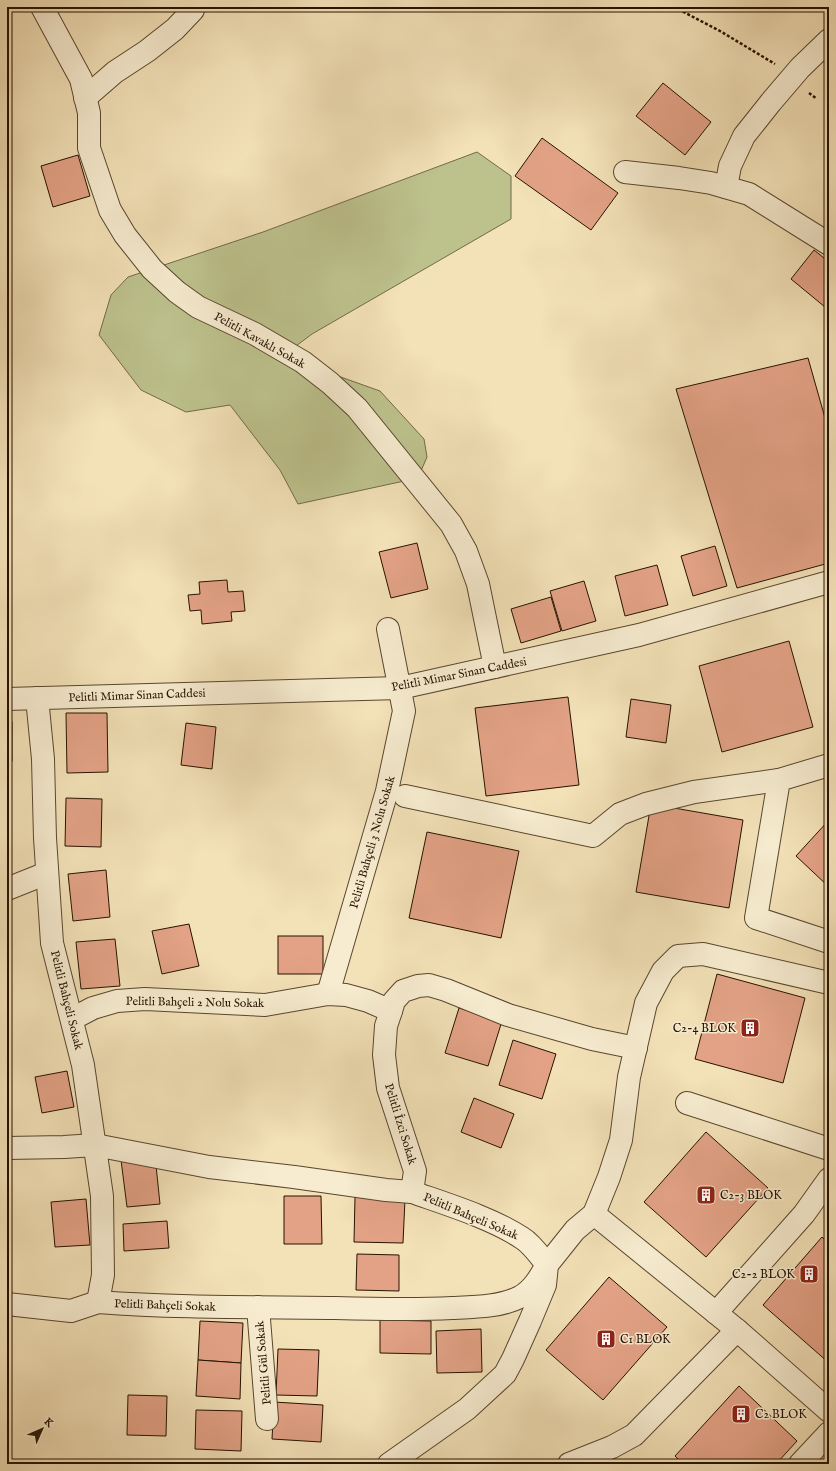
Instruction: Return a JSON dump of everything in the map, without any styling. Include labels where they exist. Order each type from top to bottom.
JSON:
[{"type":"street","name":"Pelitli Kavaklı Sokak","points":[[42,7],[81,79],[89,113],[89,148],[110,210],[125,235],[152,269],[177,292],[198,307],[255,334],[303,362],[330,383],[357,408],[451,524],[466,551],[478,584],[495,667]]},
{"type":"street","points":[[85,98],[115,72],[147,51],[174,29],[193,10]]},
{"type":"street","points":[[726,188],[730,166],[744,136],[792,78],[829,40]]},
{"type":"street","points":[[625,172],[711,183],[749,194],[829,244]]},
{"type":"street","name":"Pelitli Mimar Sinan Caddesi","points":[[7,699],[400,688],[639,635],[829,582]]},
{"type":"street","name":"Pelitli Bahçeli 3 Nolu Sokak","points":[[328,994],[387,791],[404,711],[388,629]]},
{"type":"street","name":"Pelitli Bahçeli Sokak","points":[[37,698],[43,759],[44,838],[52,943],[83,1065],[102,1196],[103,1275],[98,1302],[128,1304],[423,1310],[480,1307],[508,1301],[521,1296],[534,1286],[547,1265],[524,1238],[465,1211],[412,1192]]},
{"type":"street","points":[[406,796],[593,836],[620,814],[646,804],[694,792],[779,780],[829,765]]},
{"type":"street","points":[[779,780],[756,918],[829,942]]},
{"type":"street","points":[[7,889],[47,873]]},
{"type":"street","points":[[388,1464],[467,1409],[505,1374],[545,1285],[547,1265],[575,1230],[594,1214],[609,1177],[621,1140],[629,1077],[646,1003],[663,971],[678,956],[703,954],[829,983]]},
{"type":"street","name":"Pelitli İzci Sokak","points":[[412,1192],[415,1172],[388,1088],[385,1062],[386,1026],[394,1001],[404,991],[418,986],[429,985],[446,990],[508,1015],[592,1039],[636,1048]]},
{"type":"street","name":"Pelitli Bahçeli 2 Nolu Sokak","points":[[72,1019],[93,1008],[117,1001],[145,999],[265,1005],[328,994],[346,995],[368,1001],[391,1011]]},
{"type":"street","points":[[687,1103],[829,1149]]},
{"type":"street","points":[[7,1148],[95,1145],[208,1167],[294,1176],[386,1190],[412,1192]]},
{"type":"street","points":[[716,1313],[804,1214],[829,1179]]},
{"type":"street","points":[[594,1214],[737,1330],[829,1411]]},
{"type":"street","points":[[7,1304],[71,1311],[98,1302]]},
{"type":"street","name":"Pelitli Gül Sokak","points":[[258,1307],[267,1419]]},
{"type":"street","points":[[569,1464],[612,1447],[634,1435],[737,1330]]},
{"type":"street","points":[[800,1464],[829,1433]]},
{"type":"path","points":[[674,7],[720,31],[774,64],[817,99]]},
{"type":"green space","points":[[477,152],[511,176],[511,219],[312,334],[288,352],[321,370],[380,391],[424,439],[427,457],[418,478],[298,504],[280,470],[230,405],[186,412],[141,390],[99,335],[111,295],[128,277],[263,232]]},
{"type":"building","points":[[663,83],[711,122],[685,155],[636,116]]},
{"type":"building","points":[[542,138],[618,193],[591,230],[515,176]]},
{"type":"building","points":[[78,155],[90,196],[53,207],[41,166]]},
{"type":"building","points":[[814,250],[829,262],[829,302],[825,307],[791,279]]},
{"type":"building","points":[[808,358],[829,432],[829,563],[737,588],[676,389]]},
{"type":"building","points":[[417,543],[428,589],[391,598],[379,552]]},
{"type":"building","points":[[715,546],[727,586],[693,596],[681,556]]},
{"type":"building","points":[[657,565],[668,605],[625,616],[615,576]]},
{"type":"building","points":[[227,580],[228,592],[243,591],[245,611],[231,612],[232,621],[202,624],[201,610],[190,611],[188,595],[200,594],[199,582]]},
{"type":"building","points":[[584,581],[596,621],[562,631],[550,591]]},
{"type":"building","points":[[551,597],[561,631],[521,643],[511,609]]},
{"type":"building","points":[[789,641],[813,727],[722,752],[699,666]]},
{"type":"building","points":[[568,697],[579,785],[486,796],[475,708]]},
{"type":"building","points":[[631,699],[671,705],[666,743],[626,737]]},
{"type":"building","points":[[66,713],[107,713],[108,772],[67,773]]},
{"type":"building","points":[[7,722],[12,722],[12,761],[7,761]]},
{"type":"building","points":[[186,723],[216,727],[212,769],[181,765]]},
{"type":"building","points":[[66,798],[102,799],[101,847],[65,846]]},
{"type":"building","points":[[651,804],[743,820],[729,908],[636,892]]},
{"type":"building","points":[[829,820],[829,887],[796,856]]},
{"type":"building","points":[[427,832],[519,851],[501,938],[409,918]]},
{"type":"building","points":[[106,870],[110,917],[73,921],[68,874]]},
{"type":"building","points":[[189,924],[199,966],[162,974],[152,931]]},
{"type":"building","points":[[278,936],[323,936],[323,974],[278,974]]},
{"type":"building","points":[[115,939],[120,986],[81,989],[76,942]]},
{"type":"building","name":"C2-4 BLOK","points":[[717,974],[805,998],[783,1083],[695,1059]]},
{"type":"building","points":[[459,1008],[502,1021],[488,1066],[445,1053]]},
{"type":"building","points":[[513,1040],[556,1054],[542,1099],[499,1085]]},
{"type":"building","points":[[67,1071],[74,1107],[42,1113],[35,1077]]},
{"type":"building","points":[[474,1098],[514,1114],[501,1148],[461,1132]]},
{"type":"building","name":"C2-3 BLOK","points":[[706,1132],[768,1188],[706,1257],[644,1202]]},
{"type":"building","points":[[155,1156],[160,1204],[127,1207],[121,1160]]},
{"type":"building","points":[[284,1196],[321,1196],[322,1244],[284,1244]]},
{"type":"building","points":[[355,1197],[405,1199],[403,1243],[354,1242]]},
{"type":"building","points":[[86,1199],[90,1245],[55,1247],[51,1202]]},
{"type":"building","points":[[167,1221],[169,1248],[124,1251],[123,1224]]},
{"type":"building","name":"C2-2 BLOK","points":[[822,1237],[829,1244],[829,1363],[763,1305]]},
{"type":"building","points":[[357,1254],[399,1255],[399,1291],[356,1290]]},
{"type":"building","name":"C1 BLOK","points":[[609,1277],[667,1327],[603,1400],[546,1350]]},
{"type":"building","points":[[380,1320],[431,1321],[431,1354],[380,1353]]},
{"type":"building","points":[[200,1321],[243,1323],[241,1363],[198,1360]]},
{"type":"building","points":[[481,1329],[482,1372],[437,1373],[436,1331]]},
{"type":"building","points":[[278,1349],[319,1350],[317,1396],[276,1395]]},
{"type":"building","points":[[198,1360],[241,1363],[240,1399],[196,1396]]},
{"type":"building","name":"C2 BLOK","points":[[739,1386],[797,1441],[776,1464],[683,1464],[675,1456]]},
{"type":"building","points":[[128,1395],[167,1396],[166,1436],[127,1435]]},
{"type":"building","points":[[274,1402],[323,1405],[321,1442],[272,1439]]},
{"type":"building","points":[[196,1410],[242,1411],[241,1451],[195,1449]]},
{"type":"place","name":"C2-4 BLOK","points":[[750,1028]]},
{"type":"place","name":"C2-3 BLOK","points":[[706,1195]]},
{"type":"place","name":"C2-2 BLOK","points":[[809,1274]]},
{"type":"place","name":"C1 BLOK","points":[[606,1339]]},
{"type":"place","name":"C2 BLOK","points":[[741,1414]]}]
